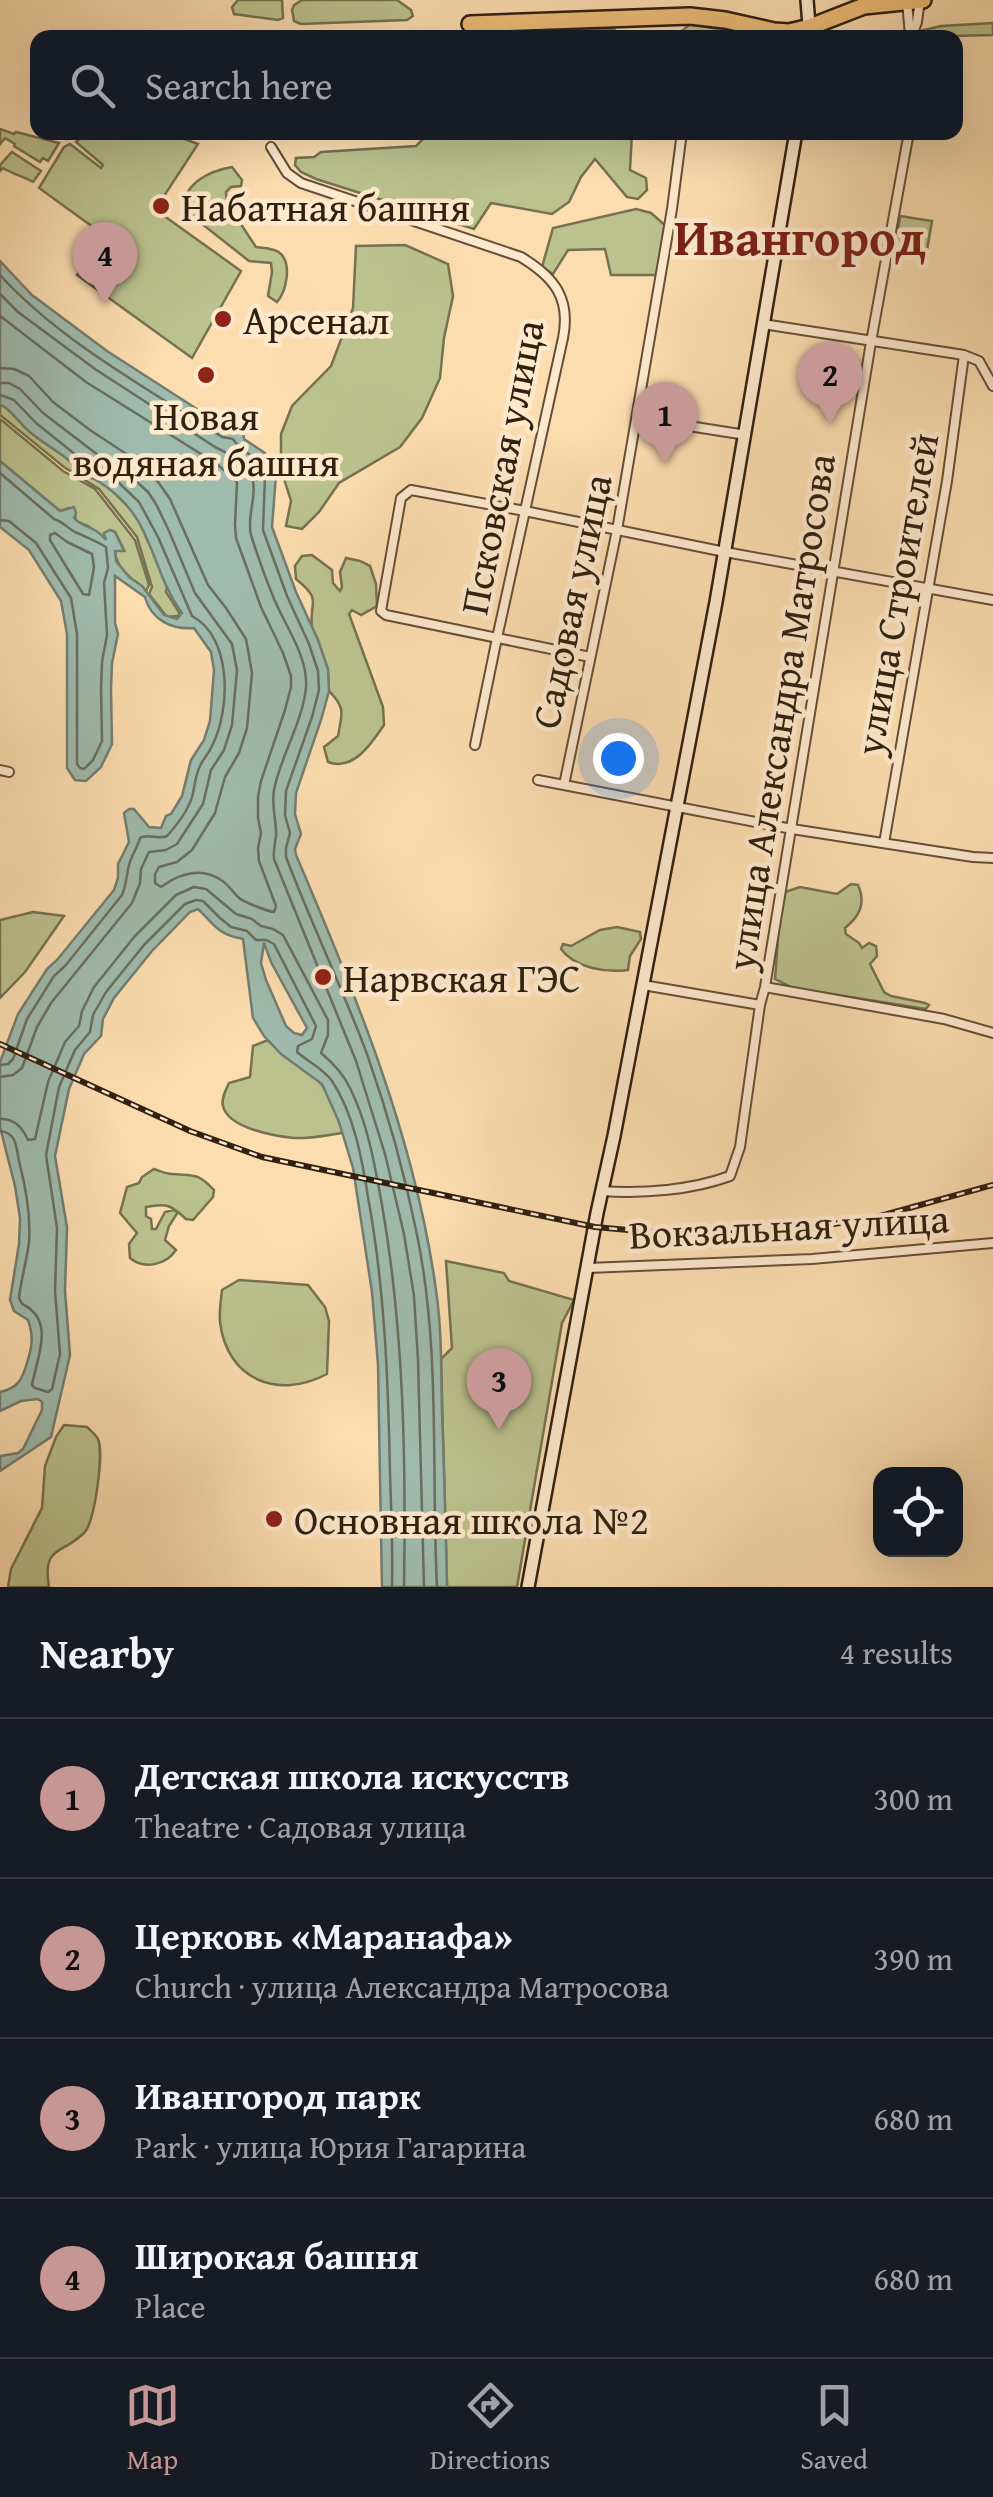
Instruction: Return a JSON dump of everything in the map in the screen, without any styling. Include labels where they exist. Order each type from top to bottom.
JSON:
[{"type":"highway","points":[[814,30],[870,2],[922,0]]},
{"type":"highway","points":[[470,24],[690,16],[773,30]]},
{"type":"street","points":[[807,0],[810,30]]},
{"type":"street","points":[[914,30],[922,0]]},
{"type":"street","points":[[907,1],[909,30]]},
{"type":"street","name":"Садовая улица","points":[[564,785],[638,418],[681,140]]},
{"type":"street","points":[[528,1587],[725,552],[795,140]]},
{"type":"street","name":"улица Александра Матросова","points":[[602,1191],[662,1190],[715,1182],[730,1176],[740,1147],[760,1005],[907,140]]},
{"type":"street","name":"Псковская улица","points":[[271,147],[293,180],[508,252],[536,267],[555,285],[562,301],[566,325],[475,745]]},
{"type":"street","points":[[763,324],[964,356],[980,361],[993,386]]},
{"type":"street","name":"улица Строителей","points":[[884,843],[947,482],[964,356]]},
{"type":"street","points":[[638,418],[746,436]]},
{"type":"street","points":[[590,658],[381,611],[401,498],[411,490],[993,600]]},
{"type":"street","points":[[538,780],[792,829],[993,858]]},
{"type":"street","points":[[644,985],[760,1005]]},
{"type":"street","points":[[766,987],[944,1019],[993,1034]]},
{"type":"street","name":"Вокзальная улица","points":[[588,1268],[812,1259],[993,1244]]},
{"type":"green space","points":[[238,0],[282,0],[283,18],[234,14],[232,7]]},
{"type":"green space","points":[[302,0],[397,0],[413,16],[407,20],[301,24],[294,21],[292,10]]},
{"type":"green space","points":[[993,23],[993,35],[924,30]]},
{"type":"green space","points":[[690,24],[724,30],[683,30]]},
{"type":"green space","points":[[0,129],[30,136],[30,140],[59,143],[48,161],[43,158],[40,162],[5,138],[0,144]]},
{"type":"green space","points":[[187,140],[198,144],[153,208],[241,271],[192,358],[77,275],[104,235],[39,188],[64,147],[70,144],[101,168],[103,165],[76,142]]},
{"type":"green space","points":[[422,140],[632,140],[630,170],[646,178],[647,190],[638,199],[627,197],[595,159],[569,202],[552,214],[491,203],[474,229],[316,179],[295,165],[296,158],[314,157],[321,152],[416,146]]},
{"type":"green space","points":[[12,152],[41,171],[33,182],[3,168],[0,171],[0,165]]},
{"type":"green space","points":[[232,167],[242,180],[241,186],[226,192],[227,203],[256,247],[281,254],[286,265],[283,292],[277,302],[268,296],[271,263],[249,261],[183,209],[193,185]]},
{"type":"green space","points":[[636,209],[651,213],[667,227],[656,275],[611,275],[605,249],[568,250],[553,274],[542,267],[553,228]]},
{"type":"green space","points":[[900,216],[932,221],[927,250],[896,245]]},
{"type":"green space","points":[[405,245],[448,264],[453,296],[440,378],[422,418],[400,447],[339,483],[302,529],[286,526],[291,501],[281,469],[281,434],[292,406],[331,366],[353,308],[356,246]]},
{"type":"green space","points":[[0,404],[85,477],[97,478],[106,485],[136,514],[179,616],[167,617],[149,594],[152,587],[137,537],[99,489],[64,467],[0,415]]},
{"type":"green space","points":[[0,419],[63,471],[95,489],[135,540],[149,585],[146,591],[119,564],[115,551],[124,550],[115,532],[105,533],[107,541],[76,521],[74,509],[60,511],[0,461]]},
{"type":"green space","points":[[312,555],[332,570],[333,583],[340,591],[340,572],[346,558],[370,566],[376,584],[377,606],[361,615],[352,610],[349,614],[383,707],[384,725],[361,754],[346,763],[328,762],[324,747],[338,736],[341,711],[329,691],[328,672],[312,627],[312,597],[296,579],[295,566],[302,556]]},
{"type":"green space","points":[[851,884],[858,885],[861,903],[858,914],[845,928],[846,934],[862,948],[869,943],[876,946],[877,956],[870,964],[884,992],[925,1003],[929,1005],[926,1009],[793,988],[775,979],[785,892],[800,887],[837,894]]},
{"type":"green space","points":[[33,912],[64,916],[25,972],[0,998],[0,920]]},
{"type":"green space","points":[[617,927],[640,932],[641,939],[630,956],[628,970],[592,968],[574,961],[561,949],[563,944],[571,946],[600,930]]},
{"type":"green space","points":[[268,1040],[324,1087],[343,1133],[300,1138],[275,1135],[253,1130],[227,1114],[223,1100],[229,1083],[250,1077],[253,1046]]},
{"type":"green space","points":[[154,1169],[195,1176],[214,1190],[213,1197],[193,1220],[178,1212],[165,1240],[176,1250],[167,1259],[148,1265],[130,1258],[129,1244],[137,1233],[120,1213],[127,1187],[139,1183]],"holes":[[[168,1206],[177,1212],[165,1212],[156,1229],[152,1229],[146,1207]]]},
{"type":"green space","points":[[446,1261],[504,1273],[509,1281],[574,1300],[562,1323],[517,1587],[447,1587],[441,1359],[452,1348]]},
{"type":"green space","points":[[239,1280],[308,1285],[325,1307],[329,1321],[327,1374],[291,1385],[258,1380],[244,1371],[225,1342],[220,1318],[222,1290]]},
{"type":"green space","points":[[64,1425],[87,1427],[100,1447],[95,1502],[88,1526],[76,1540],[51,1557],[49,1587],[8,1587],[11,1569],[42,1508],[45,1466]]},
{"type":"water","points":[[0,261],[32,295],[107,351],[228,429],[236,423],[243,428],[244,439],[265,453],[276,475],[272,527],[328,669],[329,691],[296,793],[295,814],[301,834],[295,849],[381,1068],[426,1233],[440,1335],[447,1587],[382,1587],[378,1365],[372,1292],[353,1168],[322,1084],[281,1054],[253,1018],[243,939],[222,932],[198,909],[190,912],[152,951],[114,998],[103,1019],[101,1036],[84,1054],[69,1089],[55,1156],[67,1227],[65,1291],[70,1355],[51,1437],[0,1471],[0,1456],[23,1449],[42,1402],[21,1401],[0,1411],[0,1392],[21,1379],[32,1337],[28,1320],[14,1311],[10,1300],[20,1218],[0,1127],[0,1062],[18,1014],[47,969],[114,890],[118,864],[129,842],[124,813],[134,809],[149,827],[161,828],[182,796],[191,760],[210,721],[214,670],[211,652],[194,628],[164,622],[152,612],[145,597],[115,576],[118,634],[112,663],[112,744],[101,767],[86,781],[75,780],[67,768],[67,634],[61,601],[29,550],[0,527],[0,461],[60,511],[74,507],[74,518],[106,540],[104,533],[115,532],[124,551],[115,551],[116,561],[129,577],[142,586],[164,615],[177,619],[182,613],[142,529],[121,499],[98,481],[85,477],[0,404]],"holes":[[[264,943],[307,1028],[302,1035],[286,1026],[266,980],[261,963]]]},
{"type":"railway","points":[[0,1044],[190,1131],[262,1157],[595,1227],[673,1234],[774,1233],[873,1218],[993,1185]]},
{"type":"place","name":"Набатная башня","points":[[161,206]]},
{"type":"place","name":"Широкая башня","points":[[105,304]]},
{"type":"place","name":"Арсенал","points":[[223,319]]},
{"type":"place","name":"Новая водяная башня","points":[[206,375]]},
{"type":"place","name":"Церковь «Маранафа»","points":[[830,424]]},
{"type":"place","name":"Детская школа искусств","points":[[665,464]]},
{"type":"place","name":"Нарвская ГЭС","points":[[323,977]]},
{"type":"place","name":"Ивангород парк","points":[[499,1430]]},
{"type":"place","name":"Основная школа №2","points":[[274,1519]]},
{"type":"district","name":"Ивангород","points":[[800,236]]}]
